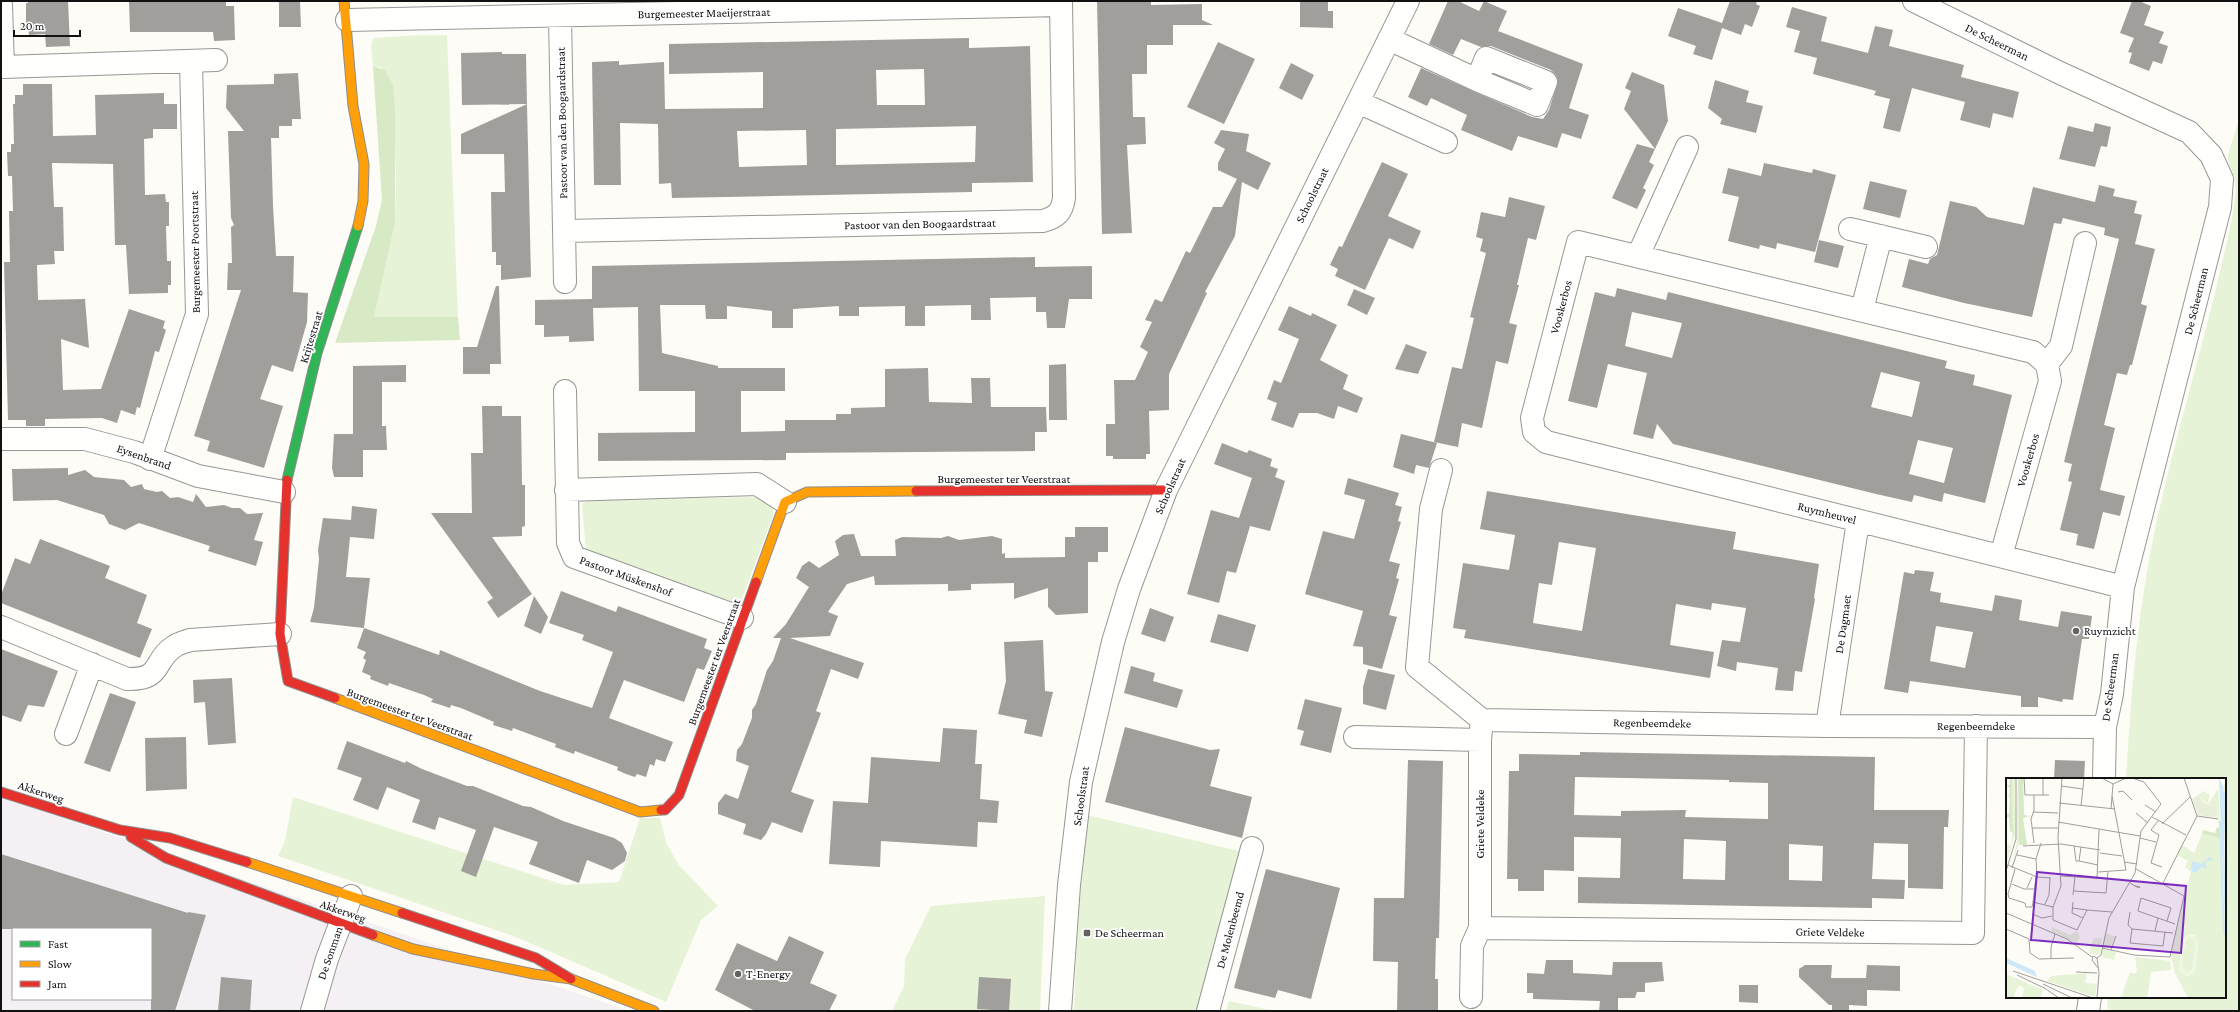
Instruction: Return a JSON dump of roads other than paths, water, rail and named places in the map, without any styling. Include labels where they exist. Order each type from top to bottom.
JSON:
[{"type":"street","name":"Schoolstraat","points":[[1060,1011],[1069,885],[1082,782],[1113,642],[1129,589],[1166,490],[1408,1]]},
{"type":"street","name":"De Scheerman","points":[[1914,1],[2060,73],[2190,132],[2211,155],[2222,179],[2220,207],[2123,587],[2112,694],[2105,727],[2104,778]]},
{"type":"street","name":"Burgemeester Maeijerstraat","points":[[346,11],[560,16],[899,5],[1061,3]]},
{"type":"street","name":"Pastoor van den Boogaardstraat","points":[[565,231],[1043,221],[1054,218],[1062,209],[1064,198],[1061,3]]},
{"type":"street","points":[[1,5],[2,67],[216,60]]},
{"type":"street","name":"Krijtestraat","points":[[288,682],[280,634],[284,492],[317,353],[355,238],[363,201],[364,164],[353,106],[346,11]]},
{"type":"street","name":"Pastoor van den Boogaardstraat","points":[[560,16],[565,282]]},
{"type":"street","points":[[1389,40],[1477,80]]},
{"type":"street","name":"Burgemeester Poortstraat","points":[[150,459],[197,314],[191,62]]},
{"type":"street","points":[[1358,102],[1446,142]]},
{"type":"street","points":[[1638,256],[1687,147]]},
{"type":"street","points":[[1850,229],[1926,247]]},
{"type":"street","points":[[1862,310],[1880,236]]},
{"type":"street","name":"Vooskerbos","points":[[1534,432],[1532,418],[1578,242],[2033,352],[2047,364],[2050,381],[2001,556]]},
{"type":"street","points":[[2047,364],[2061,346],[2084,243]]},
{"type":"street","name":"Pastoor Müskenshof","points":[[566,391],[566,490],[568,543],[574,557],[742,618]]},
{"type":"street","name":"Ruymheuvel","points":[[1534,432],[1546,442],[2123,587]]},
{"type":"street","name":"Eysenbrand","points":[[1,440],[85,439],[134,452],[198,476],[284,492]]},
{"type":"street","points":[[1441,470],[1431,509],[1417,667],[1481,730]]},
{"type":"street","points":[[566,490],[757,484],[785,502]]},
{"type":"street","name":"Burgemeester ter Veerstraat","points":[[288,682],[640,812],[665,810],[679,796],[785,502],[795,496],[807,492],[1166,490]]},
{"type":"street","name":"De Dagmaet","points":[[1827,726],[1858,521]]},
{"type":"street","points":[[1,627],[127,679],[142,680],[154,673],[167,653],[175,645],[190,640],[280,634]]},
{"type":"street","points":[[66,734],[92,664]]},
{"type":"street","name":"Regenbeemdeke","points":[[1354,737],[1481,730],[1827,726],[2105,727]]},
{"type":"street","name":"Griete Veldeke","points":[[1480,928],[1973,933],[1976,726]]},
{"type":"street","name":"Griete Veldeke","points":[[1471,997],[1472,946],[1480,928],[1481,730]]},
{"type":"street","name":"Akkerweg","points":[[1,792],[120,830],[170,838],[351,896],[536,958],[571,979],[654,1011]]},
{"type":"street","name":"Akkerweg","points":[[120,830],[166,858],[340,923],[413,948],[534,974],[571,979]]},
{"type":"street","name":"De Molenbeemd","points":[[1208,1011],[1252,848]]},
{"type":"street","name":"De Sonman","points":[[312,1011],[340,923],[351,896]]},
{"type":"street","points":[[2088,1011],[2090,998]]},
{"type":"place","name":"Ruymzicht","points":[[2076,631]]},
{"type":"place","name":"De Scheerman","points":[[1087,933]]},
{"type":"place","name":"T-Energy","points":[[738,974]]}]
